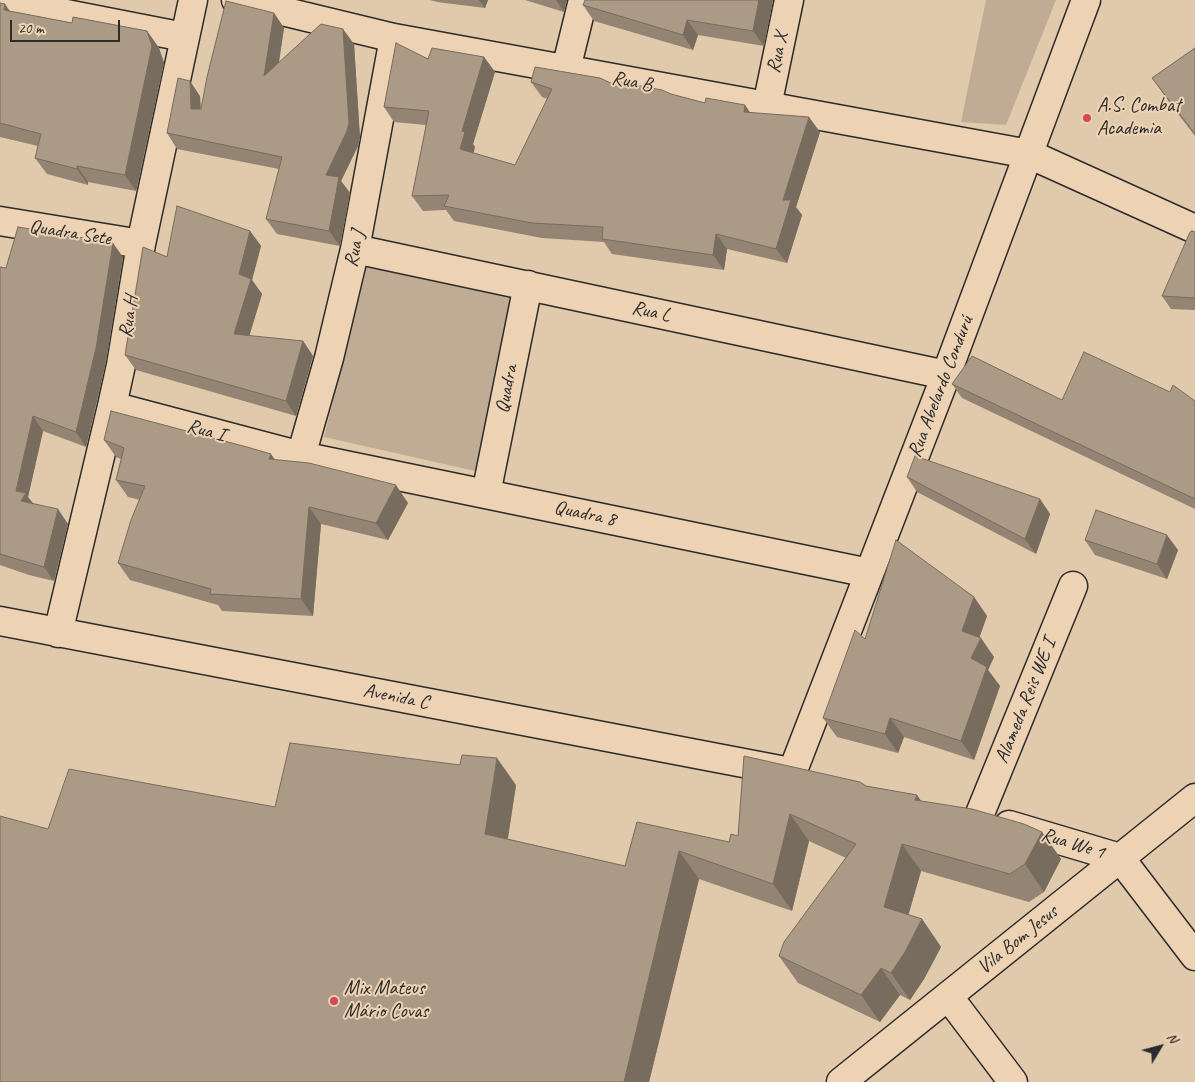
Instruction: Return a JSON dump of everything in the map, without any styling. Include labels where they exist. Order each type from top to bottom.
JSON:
[{"type":"street","name":"Rua H","points":[[58,633],[121,365],[141,244],[193,0]]},
{"type":"street","name":"Rua B","points":[[236,0],[394,38],[1029,154],[1195,229]]},
{"type":"street","points":[[566,69],[583,0]]},
{"type":"street","name":"Rua X","points":[[767,106],[789,0]]},
{"type":"street","name":"Rua Abelardo Condurú","points":[[792,773],[946,375],[1086,0]]},
{"type":"street","points":[[0,2],[184,37]]},
{"type":"street","name":"Rua J","points":[[301,456],[329,358],[355,249],[394,38]]},
{"type":"street","name":"Quadra Sete","points":[[0,221],[141,244]]},
{"type":"street","name":"Rua L","points":[[355,249],[946,375]]},
{"type":"street","name":"Quadra","points":[[486,494],[528,285]]},
{"type":"street","name":"Rua I","points":[[112,406],[301,456]]},
{"type":"street","name":"Quadra 8","points":[[301,456],[870,573]]},
{"type":"street","name":"Alameda Reis WE I","points":[[979,816],[1073,586]]},
{"type":"street","name":"Avenida C","points":[[0,620],[58,633],[792,773]]},
{"type":"street","points":[[792,773],[820,779]]},
{"type":"street","name":"Vila Bom Jesus","points":[[841,1082],[1195,798]]},
{"type":"street","name":"Rua We 1","points":[[951,809],[1120,858]]},
{"type":"street","points":[[1120,858],[1195,956]]},
{"type":"street","points":[[948,996],[1013,1082]]},
{"type":"shaded area","points":[[986,0],[1056,0],[1006,125],[961,122]]},
{"type":"shaded area","points":[[367,264],[521,296],[484,473],[324,437]]},
{"type":"building","points":[[585,0],[759,0],[753,31],[687,20],[683,35],[583,5]]},
{"type":"building","points":[[226,1],[274,13],[264,76],[321,24],[343,29],[349,123],[326,175],[339,177],[329,231],[266,219],[282,157],[167,133],[178,78],[190,81],[191,109],[201,109]]},
{"type":"building","points":[[0,3],[5,4],[4,10],[72,23],[73,17],[147,31],[152,46],[125,175],[77,166],[77,169],[35,158],[41,134],[0,123]]},
{"type":"building","points":[[396,43],[428,59],[432,48],[484,57],[462,131],[465,132],[460,149],[515,165],[552,89],[531,82],[535,67],[600,78],[615,85],[615,81],[662,90],[705,103],[706,98],[745,105],[744,112],[809,117],[783,200],[791,200],[776,249],[716,234],[713,255],[602,239],[603,227],[532,223],[444,206],[449,195],[412,196],[429,111],[384,107]]},
{"type":"building","points":[[1195,48],[1195,134],[1152,78]]},
{"type":"building","points":[[177,206],[250,231],[239,274],[251,279],[234,334],[303,341],[286,401],[125,355],[143,247],[167,257]]},
{"type":"building","points":[[18,227],[113,243],[96,348],[76,432],[33,416],[16,491],[26,493],[21,501],[58,509],[44,567],[0,554],[0,267],[6,268]]},
{"type":"building","points":[[1190,232],[1195,232],[1195,298],[1162,296]]},
{"type":"building","points":[[1084,352],[1170,392],[1173,385],[1195,401],[1195,499],[952,384],[972,356],[1062,400]]},
{"type":"building","points":[[111,411],[271,454],[269,459],[309,463],[396,485],[376,523],[309,507],[301,599],[210,594],[211,589],[118,563],[131,520],[145,486],[116,480],[124,448],[104,440]]},
{"type":"building","points":[[915,456],[1040,499],[1025,539],[907,477]]},
{"type":"building","points":[[1096,510],[1167,535],[1157,564],[1085,540]]},
{"type":"building","points":[[896,540],[974,597],[962,631],[981,638],[971,658],[987,667],[961,741],[890,718],[885,734],[823,718],[855,630],[865,639]]},
{"type":"building","name":"Mix Mateus Mário Covas","points":[[290,743],[460,765],[462,755],[497,758],[485,834],[625,866],[637,822],[729,842],[731,834],[738,836],[744,756],[860,782],[866,786],[917,795],[915,800],[972,809],[1024,824],[1042,832],[1025,864],[1010,874],[902,844],[884,907],[922,919],[905,952],[891,973],[881,968],[861,995],[779,956],[784,942],[856,844],[790,814],[773,884],[679,851],[624,1082],[0,1082],[0,816],[48,829],[69,769],[275,807]]},
{"type":"place","name":"A.S. Combat Academia","points":[[1087,118]]},
{"type":"place","name":"Mix Mateus Mário Covas","points":[[334,1001]]}]
